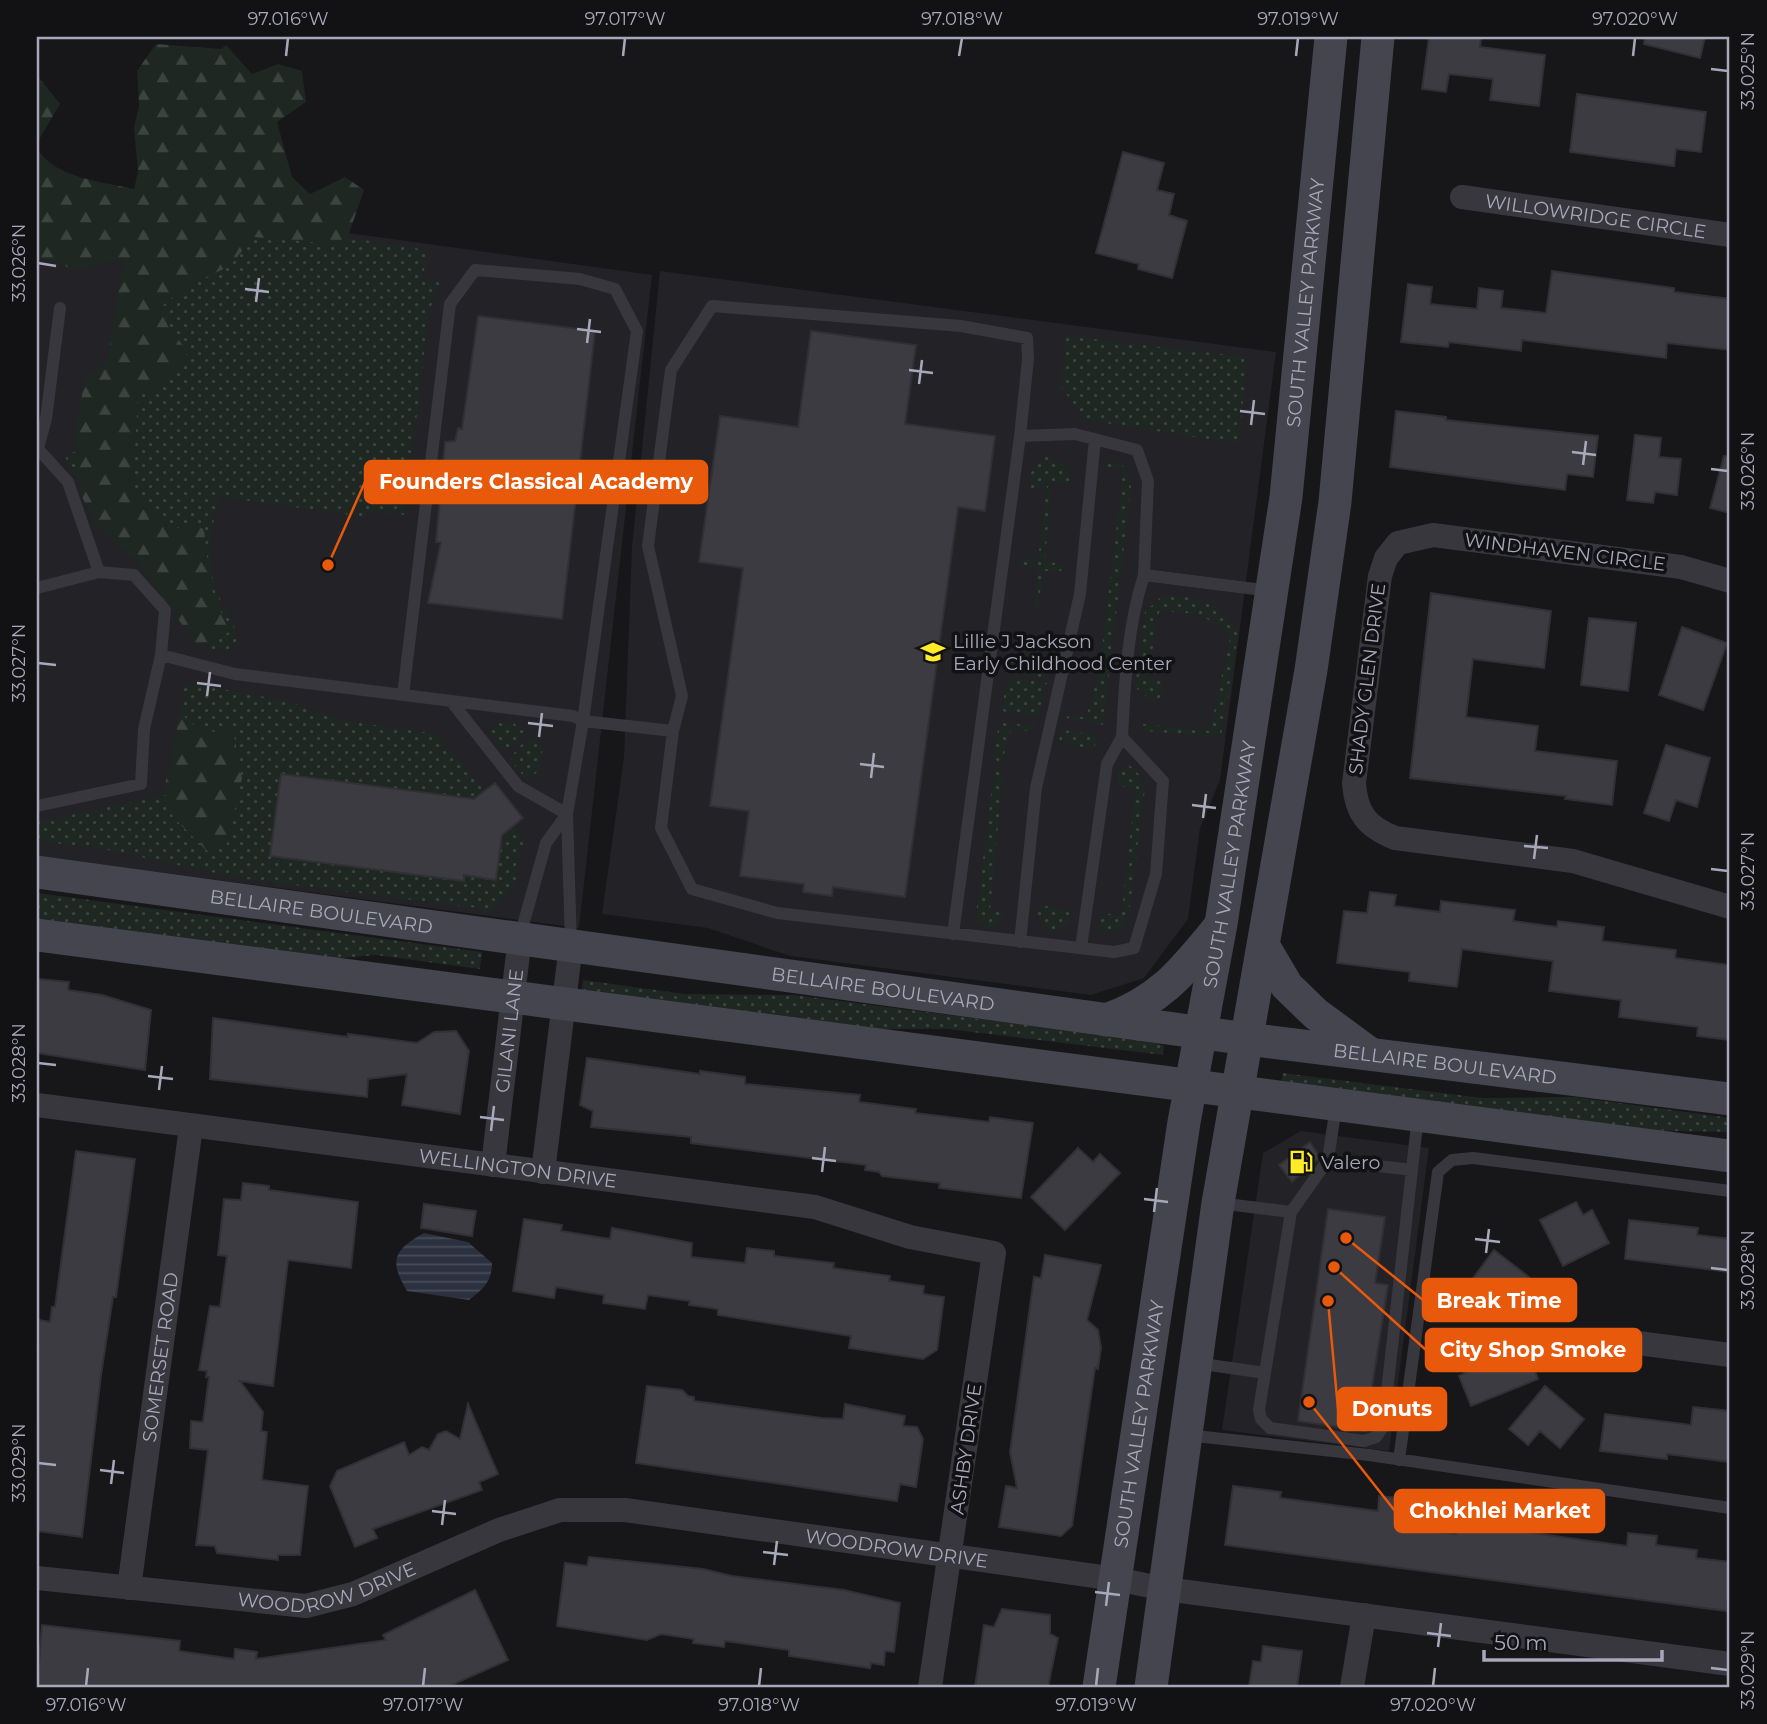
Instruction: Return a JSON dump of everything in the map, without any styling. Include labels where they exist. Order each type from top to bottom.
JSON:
[{"type":"main road","name":"SOUTH VALLEY PARKWAY","points":[[1099,1687],[1192,1087],[1221,924],[1273,591],[1286,497],[1331,37]]},
{"type":"main road","points":[[1151,1687],[1218,1203],[1311,670],[1335,502],[1378,37]]},
{"type":"main road","name":"BELLAIRE BOULEVARD","points":[[37,872],[1247,1040],[1730,1099]]},
{"type":"main road","points":[[1106,1020],[1135,1010],[1176,981],[1221,924]]},
{"type":"main road","points":[[37,935],[512,1000],[1730,1156]]},
{"type":"main road","points":[[1264,947],[1296,995],[1316,1014],[1371,1054]]},
{"type":"street","name":"WILLOWRIDGE CIRCLE","points":[[1462,197],[1730,235]]},
{"type":"street","name":"WINDHAVEN CIRCLE","points":[[1398,543],[1433,535],[1681,566],[1730,581]]},
{"type":"street","name":"SHADY GLEN DRIVE","points":[[1398,543],[1386,558],[1380,576],[1354,783],[1355,802],[1362,818],[1378,831],[1395,838],[1573,861],[1730,907]]},
{"type":"street","name":"GILANI LANE","points":[[493,1166],[520,937]]},
{"type":"street","points":[[542,1172],[571,945]]},
{"type":"street","name":"WELLINGTON DRIVE","points":[[37,1105],[816,1207],[910,1237],[994,1253]]},
{"type":"street","name":"SOMERSET ROAD","points":[[129,1588],[191,1127]]},
{"type":"street","name":"ASHBY DRIVE","points":[[930,1687],[994,1253]]},
{"type":"street","points":[[1615,1340],[1730,1354]]},
{"type":"street","name":"WOODROW DRIVE","points":[[37,1578],[306,1606],[353,1594],[499,1530],[560,1510],[625,1510],[1116,1579],[1165,1589],[1730,1664]]},
{"type":"street","points":[[1352,1687],[1364,1615]]},
{"type":"lane","points":[[403,695],[450,304],[475,270],[580,279],[615,289],[637,331],[583,721],[567,814],[571,945]]},
{"type":"lane","points":[[953,934],[1020,436],[1028,359],[1027,338],[961,326],[712,306],[671,370],[648,546],[682,696],[673,731],[661,828],[692,889],[777,913],[1020,942],[1114,952],[1134,948],[1156,874],[1163,781],[1122,737]]},
{"type":"lane","points":[[60,308],[46,419],[39,437],[38,451],[68,482],[99,572]]},
{"type":"lane","points":[[1020,436],[1075,434],[1137,450],[1148,481],[1144,575],[1132,612],[1125,670],[1122,737],[1107,764],[1081,948]]},
{"type":"lane","points":[[1020,942],[1036,788],[1080,594],[1095,439]]},
{"type":"lane","points":[[37,588],[99,572],[134,575],[165,610],[162,655],[144,729],[141,784],[37,806]]},
{"type":"lane","points":[[1144,575],[1273,591]]},
{"type":"lane","points":[[162,655],[235,674],[673,731]]},
{"type":"lane","points":[[451,701],[517,786],[567,814]]},
{"type":"lane","points":[[520,937],[546,843],[567,814]]},
{"type":"lane","points":[[1336,1105],[1328,1160],[1291,1212],[1259,1410],[1261,1419],[1270,1428],[1364,1441],[1376,1437],[1383,1427],[1418,1116]]},
{"type":"lane","points":[[1399,1460],[1438,1172],[1452,1160],[1473,1158],[1730,1191]]},
{"type":"lane","points":[[1328,1160],[1412,1170]]},
{"type":"lane","points":[[1218,1203],[1291,1212]]},
{"type":"lane","points":[[1196,1363],[1265,1373]]},
{"type":"lane","points":[[1186,1434],[1399,1460],[1730,1507]]},
{"type":"shaded area","points":[[37,190],[652,275],[579,928],[37,856]]},
{"type":"shaded area","name":"Lillie J Jackson Early Childhood Center","points":[[660,271],[1276,352],[1220,780],[1200,828],[1188,919],[1144,978],[1091,995],[790,956],[708,928],[602,914],[624,757],[632,547]]},
{"type":"shaded area","points":[[1301,1131],[1429,1148],[1389,1451],[1222,1430],[1263,1153]]},
{"type":"green space","points":[[156,44],[221,49],[226,45],[252,74],[278,64],[302,71],[306,102],[277,122],[292,177],[310,194],[345,177],[364,190],[345,245],[253,237],[230,266],[187,286],[162,306],[168,326],[188,352],[165,386],[138,396],[133,484],[170,532],[188,523],[204,529],[210,585],[229,632],[200,650],[137,561],[94,523],[81,494],[74,432],[86,377],[107,362],[123,258],[76,270],[37,256],[37,148],[55,166],[67,172],[134,189],[138,172],[134,128],[139,106],[137,71]]},
{"type":"green space","points":[[37,75],[60,104],[37,143]]},
{"type":"green space","points":[[319,233],[427,250],[423,278],[440,282],[429,312],[405,515],[368,511],[367,517],[220,497],[211,540],[212,573],[223,604],[243,643],[229,651],[208,649],[161,577],[113,534],[69,467],[65,455],[83,449],[92,436],[133,243]]},
{"type":"green space","points":[[1066,336],[1247,357],[1239,444],[1086,420],[1061,387]]},
{"type":"green space","points":[[1045,456],[1064,464],[1073,484],[1045,481],[1043,488],[1031,488],[1030,474]]},
{"type":"green space","points":[[1112,459],[1126,470],[1131,487],[1103,725],[1066,718],[1069,714],[1086,718],[1099,672],[1123,470],[1104,466]]},
{"type":"green space","points":[[1051,485],[1045,561],[1061,564],[1063,567],[1061,571],[1043,571],[1038,607],[1034,607],[1038,569],[1017,565],[1022,558],[1038,560],[1047,486]]},
{"type":"green space","points":[[1163,595],[1188,597],[1207,603],[1222,615],[1238,634],[1221,735],[1212,737],[1147,731],[1141,727],[1143,724],[1210,731],[1230,637],[1207,619],[1179,612],[1159,612],[1148,676],[1163,681],[1162,696],[1154,703],[1135,687],[1145,612]]},
{"type":"green space","points":[[1029,638],[1034,640],[1032,666],[1047,669],[1046,678],[1006,670],[1012,655],[1025,656]]},
{"type":"green space","points":[[1008,677],[1047,683],[1038,716],[1001,711]]},
{"type":"green space","points":[[200,685],[287,701],[341,720],[437,734],[524,838],[514,887],[489,913],[478,908],[239,878],[103,849],[37,841],[37,822],[171,794],[184,686]]},
{"type":"green space","points":[[180,713],[204,733],[233,729],[242,779],[226,847],[207,851],[173,817],[164,790]]},
{"type":"green space","points":[[498,722],[513,723],[528,731],[510,749],[500,749],[490,731]]},
{"type":"green space","points":[[999,722],[1035,726],[1029,732],[1012,726],[1001,765],[994,757]]},
{"type":"green space","points":[[1062,730],[1100,735],[1092,751],[1059,740]]},
{"type":"green space","points":[[535,738],[543,747],[539,771],[527,780],[509,759],[522,744]]},
{"type":"green space","points":[[995,765],[1003,774],[990,910],[1004,912],[999,925],[989,929],[979,923],[976,914]]},
{"type":"green space","points":[[1129,765],[1141,776],[1145,789],[1130,906],[1116,932],[1098,932],[1100,916],[1103,913],[1118,915],[1122,910],[1135,790],[1118,785],[1118,772]]},
{"type":"green space","points":[[37,893],[482,952],[480,969],[376,955],[318,960],[37,923]]},
{"type":"green space","points":[[1041,905],[1069,910],[1071,923],[1051,931],[1036,912]]},
{"type":"green space","points":[[583,980],[685,994],[794,995],[1151,1041],[1164,1046],[1163,1055],[947,1029],[840,1029],[581,994]]},
{"type":"green space","points":[[1283,1073],[1482,1098],[1575,1097],[1730,1118],[1730,1132],[1625,1130],[1281,1084]]},
{"type":"water","points":[[424,1233],[468,1242],[492,1263],[486,1284],[469,1300],[407,1291],[398,1272],[397,1257],[406,1245]]},
{"type":"building","points":[[1429,37],[1481,37],[1480,47],[1545,55],[1539,106],[1490,100],[1493,79],[1449,74],[1446,92],[1422,89]]},
{"type":"building","points":[[1645,37],[1705,37],[1700,58],[1644,44]]},
{"type":"building","points":[[1577,94],[1706,112],[1701,152],[1676,149],[1674,166],[1570,152]]},
{"type":"building","points":[[1123,152],[1164,163],[1157,190],[1174,194],[1169,215],[1187,221],[1172,278],[1138,269],[1139,264],[1096,253]]},
{"type":"building","points":[[1552,271],[1674,288],[1674,292],[1730,299],[1730,350],[1667,343],[1666,358],[1522,340],[1521,351],[1449,342],[1448,347],[1401,342],[1408,284],[1432,287],[1430,304],[1477,309],[1479,288],[1503,291],[1501,308],[1546,313]]},
{"type":"building","points":[[478,316],[595,331],[562,619],[428,603],[441,542],[436,542],[445,442],[455,441],[458,428],[462,429]]},
{"type":"building","points":[[811,331],[916,345],[905,424],[995,436],[985,511],[958,507],[905,897],[833,887],[832,896],[803,892],[804,884],[740,876],[749,811],[710,806],[743,568],[699,562],[720,416],[798,427]]},
{"type":"building","points":[[1396,411],[1446,417],[1446,420],[1598,436],[1593,477],[1567,474],[1565,490],[1390,467]]},
{"type":"building","points":[[1635,435],[1661,438],[1659,457],[1681,459],[1677,495],[1655,492],[1653,503],[1627,500]]},
{"type":"building","points":[[1724,456],[1730,457],[1730,513],[1710,508]]},
{"type":"building","points":[[1431,593],[1551,611],[1544,668],[1473,659],[1466,717],[1538,726],[1535,751],[1617,761],[1612,805],[1565,799],[1566,796],[1410,778]]},
{"type":"building","points":[[1589,618],[1636,623],[1628,691],[1581,685]]},
{"type":"building","points":[[1682,627],[1727,643],[1703,710],[1659,695]]},
{"type":"building","points":[[1666,745],[1710,758],[1697,807],[1676,800],[1669,821],[1644,813]]},
{"type":"building","points":[[281,774],[474,799],[495,783],[523,818],[502,835],[496,880],[464,875],[464,881],[270,856]]},
{"type":"building","points":[[1370,892],[1396,895],[1394,906],[1440,912],[1441,901],[1515,910],[1513,921],[1557,927],[1558,921],[1604,927],[1602,941],[1676,950],[1675,958],[1730,965],[1730,1040],[1697,1036],[1698,1027],[1619,1017],[1621,1000],[1549,991],[1553,961],[1462,949],[1457,987],[1409,981],[1410,972],[1337,963],[1344,911],[1367,913]]},
{"type":"building","points":[[37,979],[69,982],[68,990],[102,995],[151,1010],[145,1070],[37,1053]]},
{"type":"building","points":[[213,1018],[348,1037],[348,1034],[417,1043],[434,1032],[456,1031],[469,1051],[460,1114],[402,1105],[407,1074],[368,1079],[367,1097],[210,1079]]},
{"type":"building","points":[[587,1058],[700,1074],[700,1071],[745,1077],[745,1084],[860,1095],[859,1102],[916,1109],[915,1113],[989,1122],[990,1117],[1033,1123],[1021,1198],[939,1188],[940,1183],[882,1176],[879,1172],[865,1170],[866,1165],[691,1143],[691,1137],[591,1127],[593,1111],[580,1105]]},
{"type":"building","name":"Valero","points":[[1310,1142],[1320,1157],[1292,1182],[1279,1165]]},
{"type":"building","points":[[1078,1148],[1093,1162],[1100,1154],[1120,1173],[1065,1230],[1031,1197]]},
{"type":"building","points":[[76,1151],[135,1159],[116,1297],[113,1297],[101,1375],[82,1537],[37,1531],[39,1320],[50,1322],[52,1307],[55,1307]]},
{"type":"building","points":[[243,1183],[269,1186],[269,1190],[358,1202],[351,1268],[288,1260],[273,1386],[240,1381],[263,1412],[261,1431],[267,1432],[262,1480],[308,1486],[300,1555],[278,1555],[278,1560],[217,1553],[215,1546],[196,1545],[208,1450],[190,1448],[191,1421],[203,1422],[209,1377],[206,1377],[207,1371],[199,1370],[210,1306],[220,1307],[227,1256],[218,1255],[224,1199],[241,1200]]},
{"type":"building","points":[[1576,1202],[1583,1215],[1592,1210],[1609,1243],[1563,1266],[1540,1220]]},
{"type":"building","points":[[424,1204],[476,1211],[472,1236],[421,1228]]},
{"type":"building","points":[[1328,1209],[1385,1217],[1375,1283],[1388,1285],[1365,1431],[1298,1421]]},
{"type":"building","points":[[524,1219],[562,1225],[561,1231],[610,1239],[612,1228],[692,1243],[691,1257],[745,1263],[747,1248],[774,1251],[774,1256],[834,1263],[833,1268],[890,1276],[889,1281],[924,1286],[923,1294],[944,1297],[937,1350],[923,1359],[849,1348],[851,1336],[718,1315],[718,1309],[689,1305],[690,1301],[648,1295],[645,1309],[603,1303],[604,1295],[556,1287],[554,1298],[513,1291]]},
{"type":"building","points":[[1629,1220],[1698,1228],[1697,1235],[1730,1239],[1730,1272],[1625,1259]]},
{"type":"building","points":[[1494,1250],[1538,1284],[1511,1318],[1468,1285]]},
{"type":"building","points":[[1045,1255],[1101,1265],[1087,1320],[1098,1330],[1101,1348],[1098,1369],[1095,1368],[1072,1526],[1061,1536],[999,1527],[1006,1486],[1017,1488],[1010,1452],[1034,1277],[1041,1278]]},
{"type":"building","points":[[1518,1329],[1538,1379],[1471,1406],[1459,1376],[1469,1371],[1462,1352]]},
{"type":"building","points":[[647,1386],[682,1390],[688,1396],[694,1397],[694,1401],[822,1418],[843,1419],[845,1404],[905,1416],[903,1426],[917,1427],[923,1439],[916,1487],[900,1484],[897,1501],[636,1463]]},
{"type":"building","points":[[1545,1386],[1584,1419],[1560,1448],[1540,1431],[1528,1445],[1509,1429]]},
{"type":"building","points":[[468,1404],[498,1474],[479,1482],[482,1490],[373,1529],[377,1538],[355,1547],[330,1486],[337,1471],[404,1442],[409,1455],[422,1447],[429,1450],[438,1434],[446,1431],[460,1439]]},
{"type":"building","points":[[1693,1407],[1730,1411],[1730,1462],[1667,1454],[1667,1459],[1600,1451],[1605,1414],[1691,1425]]},
{"type":"building","points":[[1233,1486],[1281,1492],[1280,1498],[1378,1511],[1379,1496],[1408,1499],[1406,1517],[1414,1518],[1412,1530],[1456,1534],[1458,1516],[1506,1521],[1505,1529],[1627,1546],[1628,1533],[1657,1536],[1656,1545],[1697,1550],[1696,1558],[1730,1562],[1727,1611],[1225,1545]]},
{"type":"building","points":[[589,1557],[703,1569],[732,1576],[844,1590],[900,1603],[894,1652],[885,1651],[884,1665],[871,1663],[870,1668],[789,1656],[789,1650],[725,1641],[724,1647],[693,1643],[694,1639],[661,1634],[647,1640],[557,1626],[565,1563],[587,1566]]},
{"type":"building","points":[[475,1590],[508,1660],[447,1687],[37,1687],[42,1625],[180,1641],[179,1651],[234,1659],[235,1649],[257,1652],[256,1659],[386,1640],[383,1635]]},
{"type":"building","points":[[1002,1609],[1050,1615],[1050,1634],[1058,1638],[1048,1687],[975,1687],[984,1625],[994,1627]]},
{"type":"building","points":[[1263,1646],[1302,1651],[1297,1687],[1249,1687],[1253,1661],[1261,1662]]},
{"type":"place","name":"Founders Classical Academy","points":[[328,565]]},
{"type":"place","name":"Lillie J Jackson Early Childhood Center","points":[[933,652]]},
{"type":"place","name":"Valero","points":[[1301,1162]]},
{"type":"place","name":"Break Time","points":[[1346,1238]]},
{"type":"place","name":"City Shop Smoke","points":[[1334,1267]]},
{"type":"place","name":"Donuts","points":[[1328,1301]]},
{"type":"place","name":"Chokhlei Market","points":[[1309,1402]]}]
